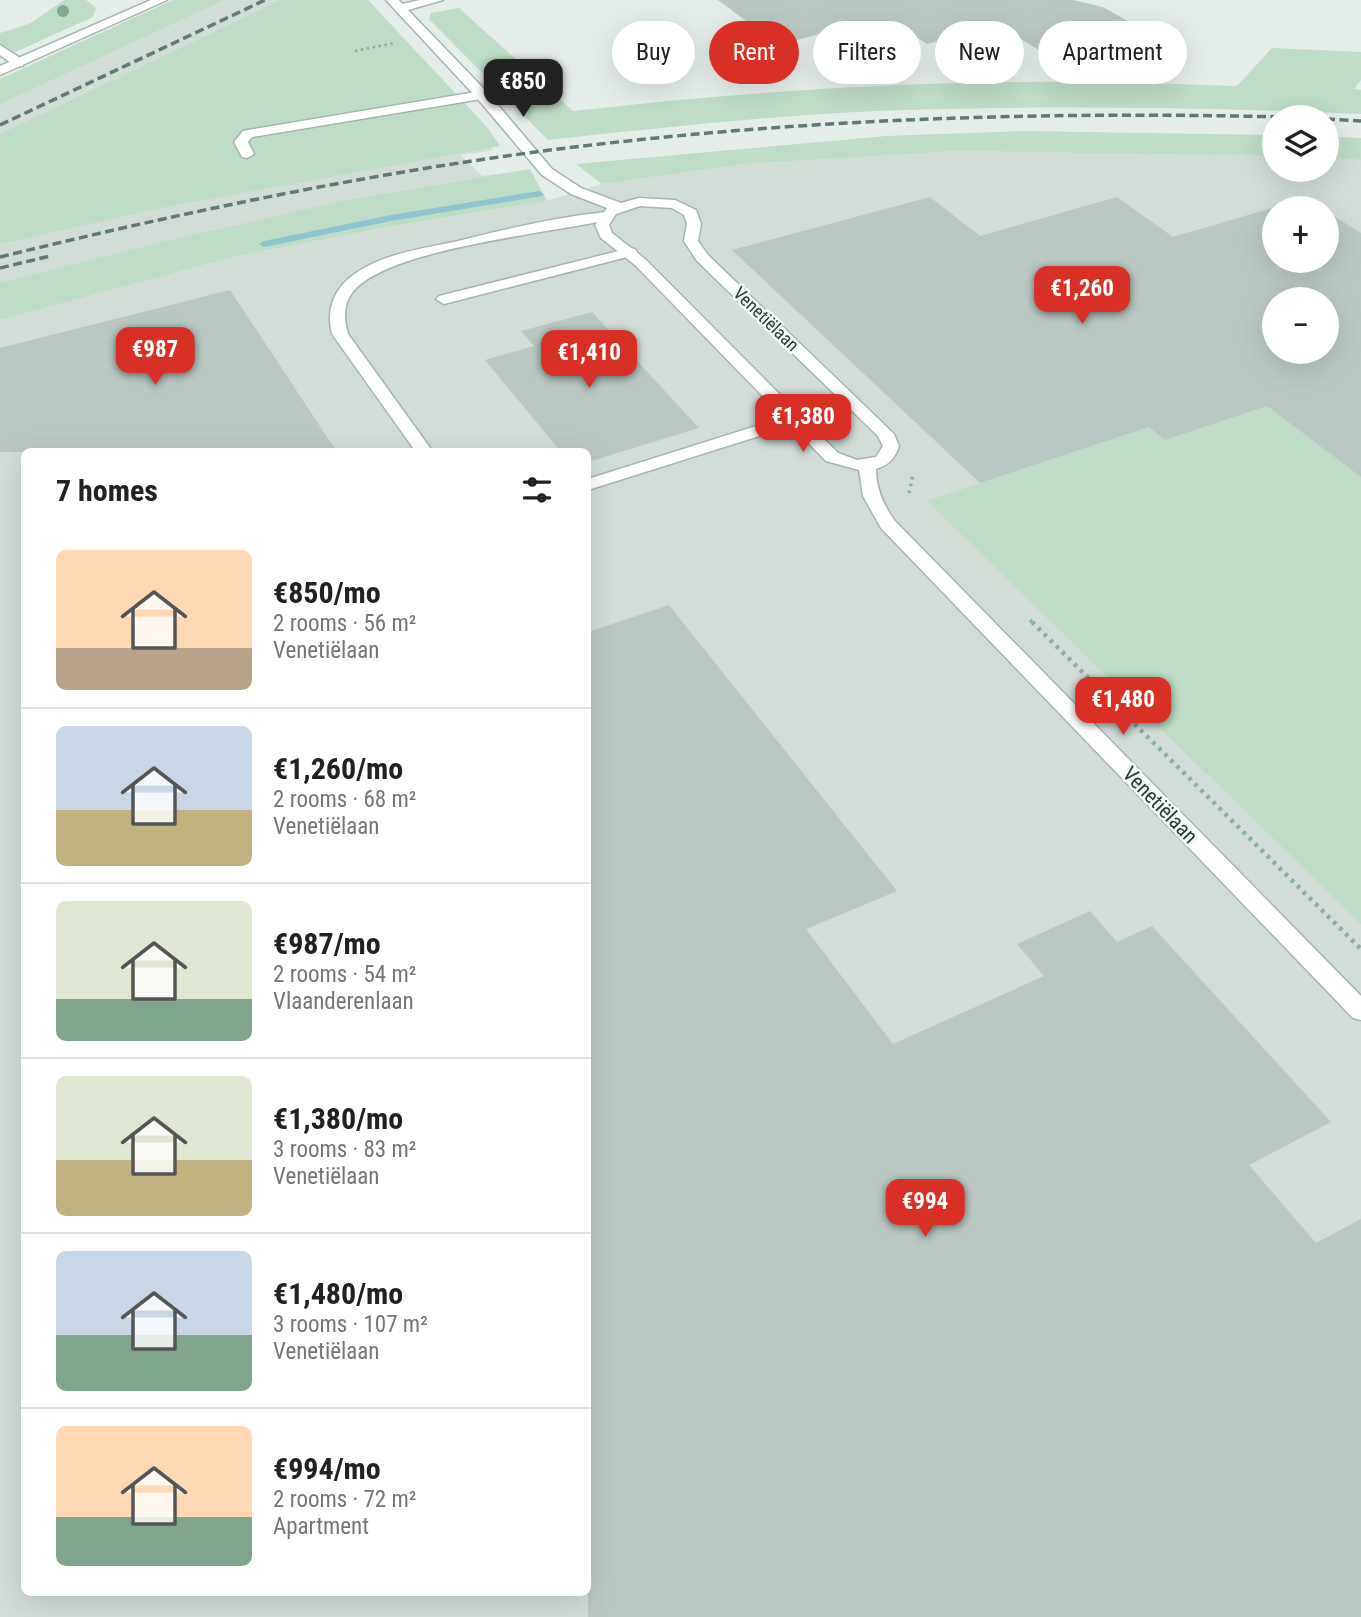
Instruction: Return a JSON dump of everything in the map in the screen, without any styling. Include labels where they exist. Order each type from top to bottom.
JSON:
[{"type":"street","points":[[0,71],[161,0]]},
{"type":"street","points":[[396,4],[437,0]]},
{"type":"street","name":"Venetiëlaan","points":[[396,4],[482,95],[547,172],[612,211],[639,202],[663,202],[675,204],[691,213],[694,225],[691,242],[702,258],[886,434],[891,442],[889,454],[882,461],[868,465],[867,480],[870,494],[887,524],[1361,1011]]},
{"type":"street","points":[[117,5],[133,13]]},
{"type":"street","points":[[0,49],[19,63]]},
{"type":"street","points":[[247,153],[241,142],[248,134],[482,95]]},
{"type":"street","points":[[612,211],[602,225],[606,235],[630,252],[832,457],[851,465],[868,465]]},
{"type":"street","points":[[422,448],[340,334],[336,323],[337,311],[346,289],[369,272],[401,259],[559,220],[612,211]]},
{"type":"street","points":[[444,299],[630,252]]},
{"type":"street","points":[[591,484],[794,419]]},
{"type":"path","points":[[910,498],[909,484],[916,470]]},
{"type":"path","points":[[1021,611],[1361,949]]},
{"type":"shaded area","points":[[184,0],[315,0],[0,174],[0,84]]},
{"type":"shaded area","points":[[480,132],[493,150],[461,155],[482,176],[511,172],[285,239],[0,312],[0,214]]},
{"type":"shaded area","points":[[957,151],[1262,156],[1262,182],[1339,182],[1339,159],[1361,160],[1361,1617],[0,1617],[0,320],[237,256],[546,201],[602,184],[744,164]]},
{"type":"green space","points":[[64,0],[86,0],[96,8],[93,17],[0,59],[0,33],[31,23]]},
{"type":"green space","points":[[173,0],[224,0],[0,104],[0,79]]},
{"type":"green space","points":[[281,0],[368,0],[487,127],[500,146],[170,206],[0,244],[0,134]]},
{"type":"green space","points":[[459,8],[573,111],[685,99],[855,87],[1038,82],[1237,86],[1272,48],[1361,52],[1361,80],[1354,89],[1361,90],[1361,114],[1339,113],[1339,105],[1262,105],[1262,111],[996,108],[875,111],[752,119],[548,140],[429,19],[431,13]]},
{"type":"green space","points":[[1022,131],[1262,135],[1262,156],[957,151],[744,164],[602,184],[576,164],[886,136]]},
{"type":"green space","points":[[1339,137],[1361,138],[1361,160],[1339,159]]},
{"type":"green space","points":[[530,169],[547,201],[388,227],[237,256],[0,320],[0,283],[162,242],[343,201]]},
{"type":"green space","points":[[1267,406],[1361,477],[1361,924],[927,501],[1149,427],[1165,440]]},
{"type":"building","points":[[718,0],[1073,0],[1103,7],[1128,21],[1038,21],[1038,49],[1024,41],[1024,21],[935,21],[935,42],[927,44],[921,40],[921,21],[813,21],[813,36],[799,39],[799,21],[746,21]]},
{"type":"building","points":[[930,197],[980,236],[1117,197],[1173,237],[1262,211],[1262,273],[1339,273],[1339,219],[1361,233],[1361,477],[1267,406],[1165,440],[1149,427],[980,483],[732,250]]},
{"type":"building","points":[[230,290],[334,448],[21,448],[21,452],[0,452],[0,348]]},
{"type":"building","points":[[592,312],[699,428],[591,461],[591,448],[558,448],[485,360],[534,346],[521,331]]},
{"type":"building","points":[[669,605],[897,891],[806,929],[893,1044],[1044,976],[1017,944],[1090,911],[1117,942],[1152,926],[1331,1122],[1249,1165],[1316,1243],[1361,1219],[1361,1617],[588,1617],[588,1596],[591,1596],[591,631]]},
{"type":"waterway","points":[[264,244],[391,218],[539,194]]},
{"type":"railway","points":[[0,125],[265,0]]},
{"type":"railway","points":[[0,257],[203,210],[338,183],[543,151],[635,140],[728,131],[913,120],[1098,115],[1262,117]]},
{"type":"railway","points":[[1339,120],[1361,121]]},
{"type":"railway","points":[[0,268],[50,256]]}]
